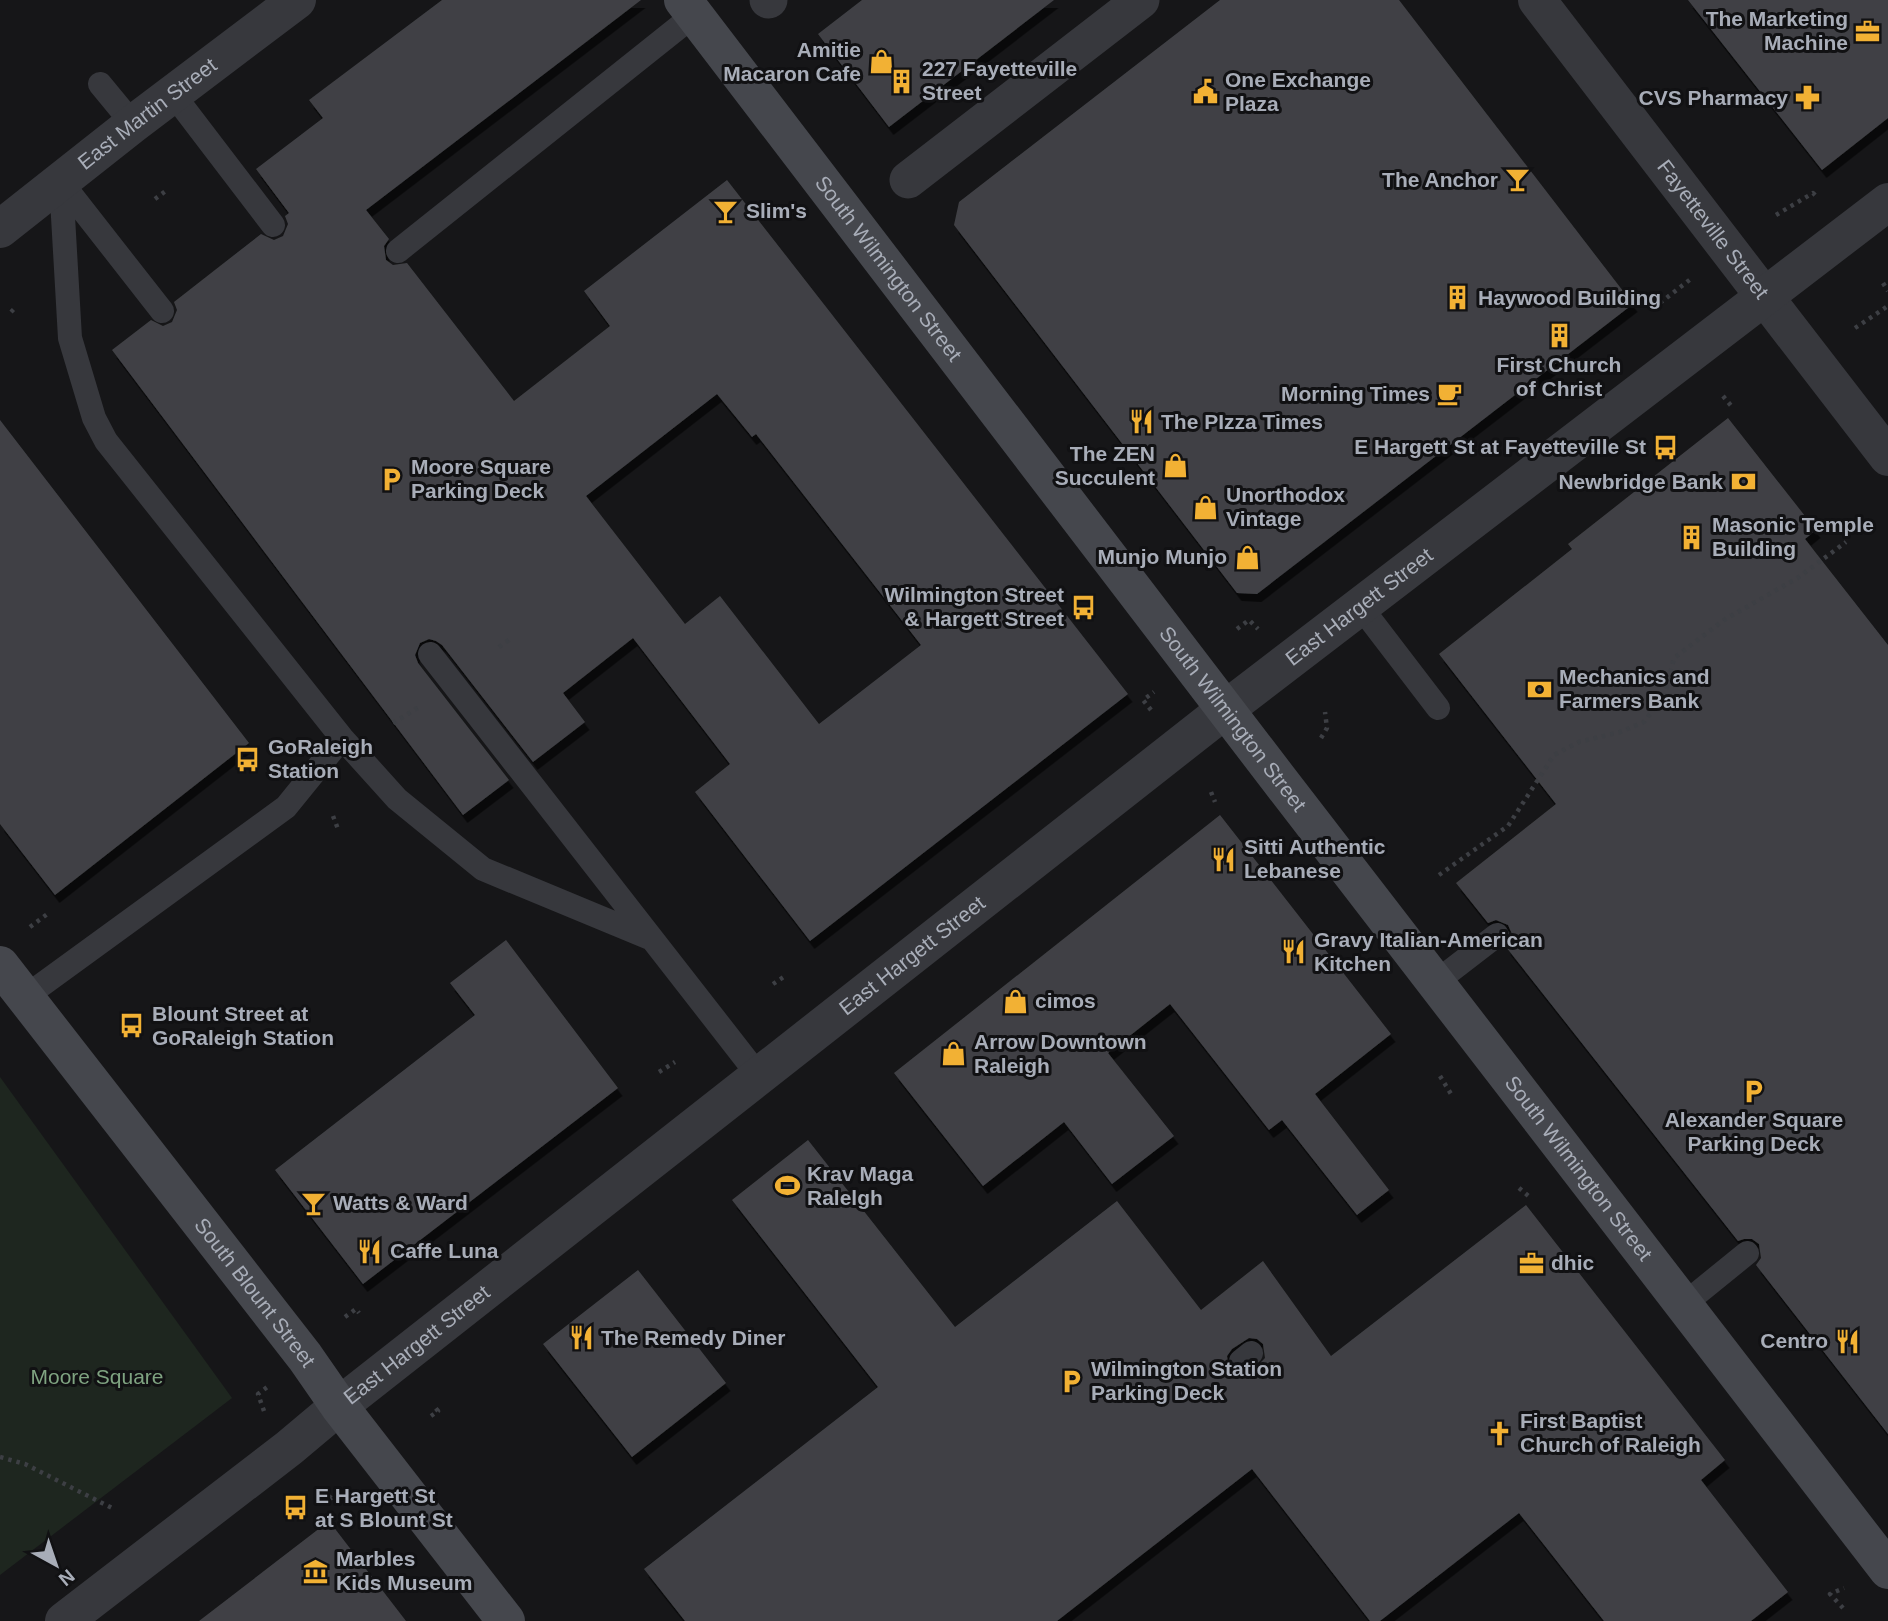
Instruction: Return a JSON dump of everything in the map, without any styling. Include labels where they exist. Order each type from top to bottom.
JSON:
[{"type":"main road","name":"South Wilmington Street","points":[[689,8],[1888,1570]]},
{"type":"main road","name":"South Blount Street","points":[[0,965],[506,1621]]},
{"type":"street","name":"East Martin Street","points":[[0,229],[297,0]]},
{"type":"street","points":[[908,180],[1140,0]]},
{"type":"street","name":"Fayetteville Street","points":[[1537,0],[1888,457]]},
{"type":"street","name":"East Hargett Street","points":[[64,1621],[289,1448],[1226,709],[1888,202]]},
{"type":"lane","points":[[398,251],[689,8]]},
{"type":"lane","points":[[100,83],[133,124]]},
{"type":"lane","points":[[173,94],[273,225]]},
{"type":"lane","points":[[61,182],[162,311]]},
{"type":"lane","points":[[61,182],[70,338],[94,418],[106,441],[342,738],[397,799],[483,869],[652,939]]},
{"type":"lane","points":[[1360,606],[1438,708]]},
{"type":"lane","points":[[429,654],[759,1076]]},
{"type":"lane","points":[[25,998],[286,807],[342,738]]},
{"type":"lane","points":[[1436,982],[1497,935]]},
{"type":"lane","points":[[1683,1305],[1747,1253]]},
{"type":"path","points":[[155,199],[167,190]]},
{"type":"path","points":[[1776,215],[1813,193]]},
{"type":"path","points":[[1660,303],[1694,276]]},
{"type":"path","points":[[1883,282],[1888,291]]},
{"type":"path","points":[[1855,328],[1888,306]]},
{"type":"path","points":[[11,312],[16,307]]},
{"type":"path","points":[[1723,396],[1733,408]]},
{"type":"path","points":[[1438,875],[1508,827],[1554,755],[1579,742],[1644,723],[1665,694],[1674,657],[1724,620],[1799,578],[1846,542]]},
{"type":"path","points":[[1237,629],[1249,620]]},
{"type":"path","points":[[499,647],[509,640]]},
{"type":"path","points":[[1152,712],[1143,700],[1155,691]]},
{"type":"path","points":[[393,723],[419,707]]},
{"type":"path","points":[[1321,738],[1327,728],[1325,712]]},
{"type":"path","points":[[1211,792],[1215,802]]},
{"type":"path","points":[[333,816],[338,830]]},
{"type":"path","points":[[30,927],[50,912]]},
{"type":"path","points":[[774,984],[785,976]]},
{"type":"path","points":[[659,1072],[675,1062]]},
{"type":"path","points":[[1440,1076],[1451,1094]]},
{"type":"path","points":[[1520,1188],[1532,1199]]},
{"type":"path","points":[[345,1317],[356,1309],[359,1313]]},
{"type":"path","points":[[431,1416],[438,1411],[433,1405]]},
{"type":"path","points":[[0,1457],[25,1464],[112,1508]]},
{"type":"path","points":[[323,1490],[331,1498],[341,1490]]},
{"type":"path","points":[[1843,1608],[1830,1594],[1845,1587]]},
{"type":"green space","name":"Moore Square","points":[[0,1077],[232,1398],[0,1575]]},
{"type":"building","points":[[442,0],[641,0],[366,210],[389,239],[384,246],[386,260],[393,265],[407,263],[514,401],[610,326],[584,291],[727,180],[1128,694],[810,941],[695,792],[730,764],[633,638],[563,693],[585,722],[533,762],[442,645],[429,639],[420,643],[415,655],[418,663],[509,780],[463,815],[112,350],[151,320],[163,326],[172,322],[177,310],[174,302],[261,234],[274,240],[283,236],[288,224],[285,216],[289,213],[256,169],[323,118],[309,100]],"holes":[[[717,394],[752,437],[756,434],[921,645],[819,724],[720,596],[685,624],[586,496]]]},
{"type":"building","name":"227 Fayetteville Street","points":[[862,0],[1054,0],[889,127],[818,34]]},
{"type":"building","points":[[1220,0],[1399,0],[1633,304],[1257,594],[1237,593],[954,225],[959,202]]},
{"type":"building","points":[[1688,0],[1888,0],[1888,118],[1822,170]]},
{"type":"building","name":"Alexander Square Parking Deck","points":[[1728,418],[1816,530],[1805,539],[1888,645],[1888,1434],[1756,1265],[1761,1258],[1759,1244],[1752,1239],[1738,1241],[1506,947],[1512,934],[1508,925],[1496,920],[1488,923],[1456,883],[1556,804],[1439,654],[1572,549],[1568,544]]},
{"type":"building","points":[[0,420],[249,743],[55,895],[0,824]]},
{"type":"building","points":[[1220,815],[1391,1034],[1315,1094],[1389,1190],[1357,1215],[1282,1120],[1269,1130],[1170,1004],[1108,1053],[1174,1136],[1112,1184],[1064,1122],[983,1186],[894,1073]]},
{"type":"building","points":[[506,940],[618,1088],[363,1284],[275,1170],[475,1015],[450,983]]},
{"type":"building","points":[[808,1140],[955,1327],[1117,1201],[1201,1310],[1263,1261],[1331,1356],[1526,1205],[1725,1460],[1701,1480],[1788,1592],[1751,1621],[1604,1621],[1519,1513],[1380,1621],[1370,1621],[1252,1469],[1057,1621],[685,1621],[644,1569],[878,1387],[732,1200]],"holes":[[[1249,1338],[1257,1339],[1263,1344],[1265,1358],[1250,1373],[1236,1375],[1229,1370],[1227,1356],[1232,1349]]]},
{"type":"building","points":[[638,1270],[726,1383],[632,1457],[543,1344]]},
{"type":"building","name":"Marbles Kids Museum","points":[[329,1521],[406,1621],[199,1621]]},
{"type":"place","name":"The Marketing Machine","points":[[1868,31]]},
{"type":"place","name":"Amitie Macaron Cafe","points":[[881,62]]},
{"type":"place","name":"227 Fayetteville Street","points":[[902,81]]},
{"type":"place","name":"One Exchange Plaza","points":[[1205,92]]},
{"type":"place","name":"CVS Pharmacy","points":[[1808,98]]},
{"type":"place","name":"The Anchor","points":[[1518,180]]},
{"type":"place","name":"Slim's","points":[[726,211]]},
{"type":"place","name":"Haywood Building","points":[[1458,298]]},
{"type":"place","name":"First Church of Christ","points":[[1559,336]]},
{"type":"place","name":"Morning Times","points":[[1450,394]]},
{"type":"place","name":"The PIzza Times","points":[[1141,422]]},
{"type":"place","name":"E Hargett St at Fayetteville St","points":[[1666,447]]},
{"type":"place","name":"The ZEN Succulent","points":[[1175,466]]},
{"type":"place","name":"Moore Square Parking Deck","points":[[391,479]]},
{"type":"place","name":"Newbridge Bank","points":[[1743,482]]},
{"type":"place","name":"Unorthodox Vintage","points":[[1206,507]]},
{"type":"place","name":"Masonic Temple Building","points":[[1692,537]]},
{"type":"place","name":"Munjo Munjo","points":[[1247,557]]},
{"type":"place","name":"Wilmington Street & Hargett Street","points":[[1084,607]]},
{"type":"place","name":"Mechanics and Farmers Bank","points":[[1539,689]]},
{"type":"place","name":"GoRaleigh Station","points":[[248,759]]},
{"type":"place","name":"Sitti Authentic Lebanese","points":[[1224,859]]},
{"type":"place","name":"Gravy Italian-American Kitchen","points":[[1294,952]]},
{"type":"place","name":"cimos","points":[[1015,1001]]},
{"type":"place","name":"Blount Street at GoRaleigh Station","points":[[132,1026]]},
{"type":"place","name":"Arrow Downtown Raleigh","points":[[954,1054]]},
{"type":"place","name":"Alexander Square Parking Deck","points":[[1754,1091]]},
{"type":"place","name":"Krav Maga Ralelgh","points":[[787,1186]]},
{"type":"place","name":"Watts & Ward","points":[[313,1203]]},
{"type":"place","name":"Caffe Luna","points":[[370,1251]]},
{"type":"place","name":"dhic","points":[[1531,1263]]},
{"type":"place","name":"The Remedy Diner","points":[[581,1338]]},
{"type":"place","name":"Centro","points":[[1848,1341]]},
{"type":"place","name":"Wilmington Station Parking Deck","points":[[1071,1381]]},
{"type":"place","name":"First Baptist Church of Raleigh","points":[[1500,1433]]},
{"type":"place","name":"E Hargett St at S Blount St","points":[[295,1508]]},
{"type":"place","name":"Marbles Kids Museum","points":[[316,1571]]}]
